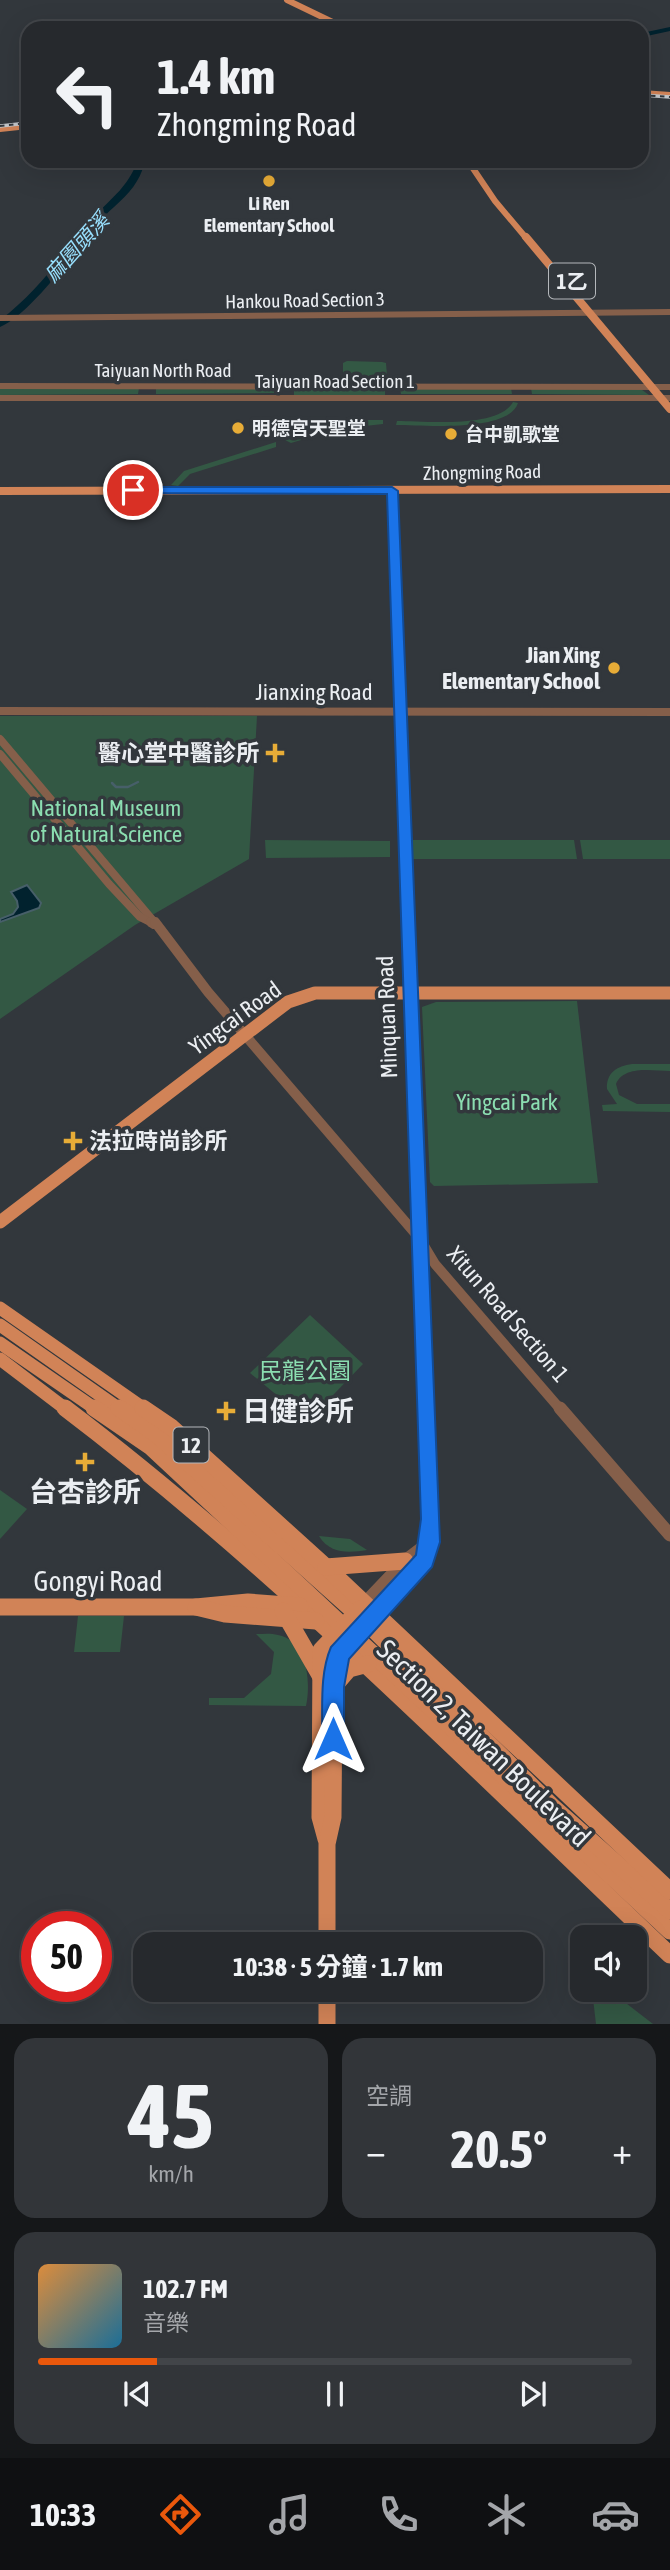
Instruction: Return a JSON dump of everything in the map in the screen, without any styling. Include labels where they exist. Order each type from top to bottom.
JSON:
[{"type":"main road","points":[[279,0],[322,21]]},
{"type":"main road","points":[[287,0],[330,21]]},
{"type":"main road","points":[[649,96],[670,97]]},
{"type":"main road","points":[[0,123],[21,122]]},
{"type":"main road","points":[[0,129],[21,127]]},
{"type":"main road","name":"1乙","points":[[473,168],[495,201],[667,395],[670,409]]},
{"type":"main road","name":"1乙","points":[[481,168],[650,386],[667,395]]},
{"type":"main road","name":"Zhongming Road","points":[[392,493],[670,489]]},
{"type":"main road","name":"Zhongming Road","points":[[0,493],[670,495]]},
{"type":"main road","name":"Yingcai Road","points":[[0,1222],[244,1034],[288,1002],[306,995],[670,993]]},
{"type":"main road","name":"Section 2, Taiwan Boulevard","points":[[0,1308],[171,1427],[326,1567],[366,1613],[670,1891]]},
{"type":"main road","name":"12","points":[[0,1325],[156,1434],[366,1613],[552,1806],[670,1911]]},
{"type":"main road","name":"12","points":[[0,1343],[151,1447],[320,1615]]},
{"type":"main road","name":"12","points":[[0,1359],[135,1461],[261,1571],[288,1608]]},
{"type":"main road","points":[[326,1567],[405,1561]]},
{"type":"main road","name":"Gongyi Road","points":[[0,1607],[196,1607],[217,1614],[288,1608],[320,1615],[366,1613]]},
{"type":"main road","points":[[288,1608],[328,1683]]},
{"type":"main road","points":[[327,1932],[327,1844],[333,1817],[328,1683],[321,1650],[344,1637],[366,1613]]},
{"type":"main road","name":"Section 2, Taiwan Boulevard","points":[[320,1615],[670,1955]]},
{"type":"main road","points":[[328,1683],[352,1666],[372,1663],[670,1931]]},
{"type":"main road","points":[[327,2002],[327,2024]]},
{"type":"street","name":"Hankou Road Section 3","points":[[0,318],[670,312]]},
{"type":"street","name":"Taiyuan North Road","points":[[0,386],[650,386]]},
{"type":"street","name":"Taiyuan Road Section 1","points":[[0,398],[667,395]]},
{"type":"street","name":"Minquan Road","points":[[392,493],[430,1542]]},
{"type":"street","name":"Jianxing Road","points":[[0,711],[670,712]]},
{"type":"street","name":"Xitun Road Section 1","points":[[0,739],[139,902],[244,1034],[420,1239],[435,1264],[670,1535]]},
{"type":"street","name":"Xitun Road Section 1","points":[[0,754],[109,884],[140,917],[155,925]]},
{"type":"street","points":[[366,1613],[405,1561],[430,1542]]},
{"type":"street","points":[[366,1613],[425,1560],[430,1542]]},
{"type":"green space","points":[[343,363],[386,363],[387,376],[343,376]]},
{"type":"green space","points":[[156,387],[277,387],[277,393],[156,394]]},
{"type":"green space","points":[[385,387],[385,395],[294,395],[294,388]]},
{"type":"green space","points":[[638,387],[649,395],[532,394],[531,388]]},
{"type":"green space","points":[[139,388],[138,394],[0,395],[0,389]]},
{"type":"green space","points":[[400,388],[511,388],[512,394],[401,394]]},
{"type":"green space","points":[[513,402],[518,403],[511,413],[482,423],[444,426],[396,425],[397,421],[477,420],[505,411]]},
{"type":"green space","points":[[356,420],[383,420],[383,424],[338,429],[291,443],[285,440]]},
{"type":"green space","points":[[276,442],[276,447],[190,474],[178,486],[171,485],[184,471]]},
{"type":"green space","name":"National Museum of Natural Science","points":[[0,716],[257,716],[249,859],[135,925],[0,1019]]},
{"type":"green space","points":[[265,840],[390,841],[390,857],[266,858]]},
{"type":"green space","points":[[409,840],[574,840],[577,859],[409,859]]},
{"type":"green space","points":[[580,840],[670,840],[670,859],[583,859]]},
{"type":"green space","name":"Yingcai Park","points":[[577,1001],[598,1183],[434,1186],[430,1182],[422,1007],[436,1002]]},
{"type":"green space","points":[[632,1064],[670,1064],[670,1071],[632,1072],[625,1074],[616,1084],[619,1095],[637,1104],[670,1104],[670,1112],[603,1111],[602,1105],[617,1104],[607,1089],[608,1079],[617,1069]]},
{"type":"green space","name":"民龍公園","points":[[310,1315],[363,1364],[308,1421],[250,1373]]},
{"type":"green space","points":[[0,1490],[27,1509],[0,1539]]},
{"type":"green space","points":[[319,1536],[350,1539],[367,1550],[346,1552],[334,1549]]},
{"type":"green space","points":[[78,1616],[124,1616],[120,1652],[74,1652]]},
{"type":"green space","points":[[256,1634],[278,1635],[296,1645],[307,1675],[306,1706],[209,1705],[209,1698],[244,1698],[271,1674],[274,1652]]},
{"type":"green space","points":[[593,2002],[625,2002],[653,2024],[596,2024]]},
{"type":"water","points":[[27,885],[41,903],[39,908],[0,922],[0,919],[13,914],[18,907],[11,892]]},
{"type":"waterway","name":"麻園頭溪","points":[[649,34],[670,29]]},
{"type":"waterway","name":"麻園頭溪","points":[[0,324],[18,311],[78,245],[99,217],[123,194],[139,168]]},
{"type":"waterway","points":[[112,783],[116,787],[128,787],[138,782]]},
{"type":"railway","points":[[649,96],[670,97]]},
{"type":"railway","points":[[0,126],[21,124]]},
{"type":"place","name":"Li Ren Elementary School","points":[[269,181]]},
{"type":"place","name":"明德宮天聖堂","points":[[238,428]]},
{"type":"place","name":"台中凱歌堂","points":[[451,434]]},
{"type":"place","name":"Jian Xing Elementary School","points":[[614,668]]},
{"type":"place","name":"醫心堂中醫診所","points":[[275,753]]},
{"type":"place","name":"法拉時尚診所","points":[[73,1141]]},
{"type":"place","name":"日健診所","points":[[226,1411]]},
{"type":"place","name":"台杏診所","points":[[85,1462]]},
{"type":"route","points":[[133,490],[392,491],[430,1542],[425,1560],[339,1654],[334,1687],[333,1739]]}]
